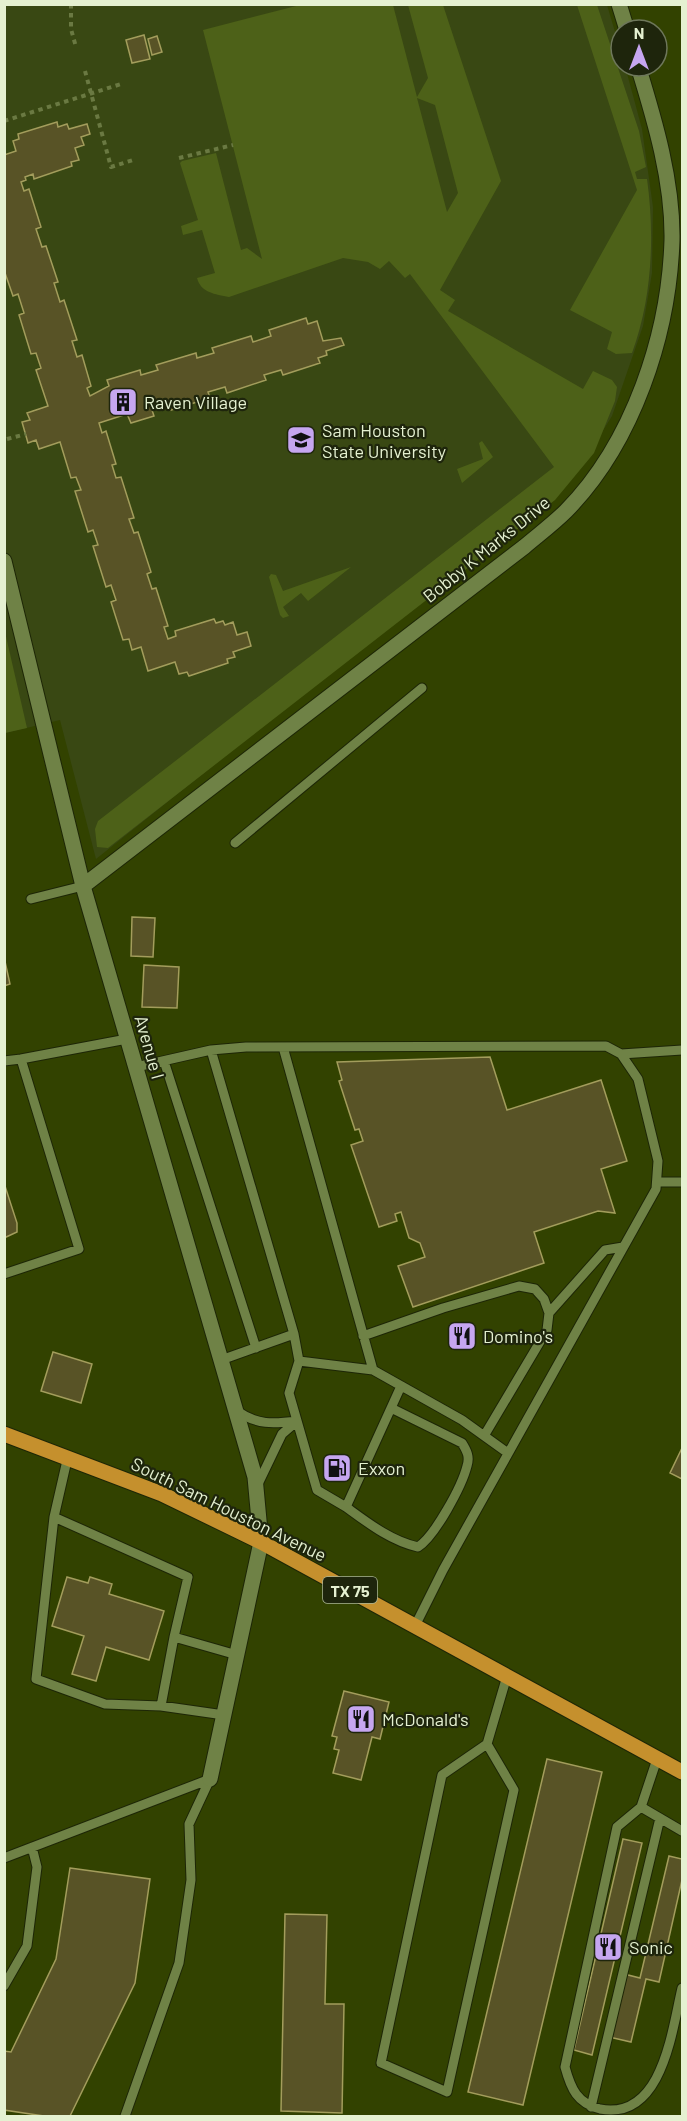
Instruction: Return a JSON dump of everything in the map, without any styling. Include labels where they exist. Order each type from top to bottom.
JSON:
[{"type":"main road","name":"South Sam Houston Avenue","points":[[4,1434],[68,1456],[162,1494],[261,1542],[682,1772]]},
{"type":"street","name":"Bobby K Marks Drive","points":[[83,886],[524,547],[567,510],[598,469],[631,416],[652,362],[668,279],[672,239],[666,177],[642,78]]},
{"type":"street","name":"Avenue I","points":[[4,561],[83,886],[256,1489],[261,1542],[210,1779]]},
{"type":"lane","points":[[235,843],[422,688]]},
{"type":"lane","points":[[30,899],[83,886]]},
{"type":"lane","points":[[4,1060],[21,1059],[127,1039]]},
{"type":"lane","points":[[136,1067],[211,1050],[283,1047],[606,1046],[621,1054],[638,1079],[658,1161],[656,1189],[443,1570],[415,1626]]},
{"type":"lane","points":[[283,1047],[373,1370]]},
{"type":"lane","points":[[211,1050],[294,1334],[299,1361],[289,1393],[317,1490],[387,1535],[404,1544],[418,1547],[428,1540],[442,1518],[467,1466],[468,1454],[462,1443],[391,1408]]},
{"type":"lane","points":[[621,1054],[682,1050]]},
{"type":"lane","points":[[4,1274],[79,1248],[21,1059]]},
{"type":"lane","points":[[164,1061],[256,1348]]},
{"type":"lane","points":[[657,1182],[682,1182]]},
{"type":"lane","points":[[549,1313],[605,1250],[623,1247]]},
{"type":"lane","points":[[363,1336],[443,1308],[519,1286],[535,1289],[544,1299],[549,1313],[546,1330],[484,1436]]},
{"type":"lane","points":[[220,1360],[294,1334]]},
{"type":"lane","points":[[299,1361],[373,1370],[484,1436],[508,1453]]},
{"type":"lane","points":[[346,1507],[400,1386]]},
{"type":"lane","points":[[235,1410],[252,1421],[275,1424],[297,1421]]},
{"type":"lane","points":[[256,1489],[282,1434],[297,1421]]},
{"type":"lane","points":[[68,1456],[54,1517],[36,1678],[105,1704],[161,1706],[224,1715]]},
{"type":"lane","points":[[54,1517],[188,1577],[161,1706]]},
{"type":"lane","points":[[174,1637],[237,1655]]},
{"type":"lane","points":[[487,1744],[514,1790],[447,2092],[381,2063],[442,1775],[487,1744],[507,1676]]},
{"type":"lane","points":[[657,1758],[641,1807],[617,1827],[565,2067],[571,2091],[591,2107],[608,2111],[629,2112],[646,2097],[659,2079],[682,1988]]},
{"type":"lane","points":[[4,1858],[210,1779]]},
{"type":"lane","points":[[129,2115],[179,1963],[191,1880],[189,1824],[210,1779]]},
{"type":"lane","points":[[641,1807],[682,1831]]},
{"type":"lane","points":[[591,2107],[660,1818]]},
{"type":"lane","points":[[4,1986],[27,1946],[37,1867],[32,1847]]},
{"type":"path","points":[[71,4],[71,29],[76,47]]},
{"type":"path","points":[[85,71],[111,167],[133,160]]},
{"type":"path","points":[[4,121],[121,84]]},
{"type":"path","points":[[179,158],[233,145]]},
{"type":"path","points":[[7,439],[26,434]]},
{"type":"shaded area","name":"Sam Houston State University","points":[[4,5],[607,5],[611,18],[609,18],[609,78],[628,78],[642,129],[653,207],[652,273],[643,326],[612,416],[582,464],[555,493],[96,859],[60,720],[5,733]]},
{"type":"shaded area","points":[[300,5],[393,5],[417,97],[428,78],[408,5],[443,5],[501,181],[440,290],[455,300],[448,311],[583,389],[593,371],[612,380],[617,387],[615,401],[594,453],[555,500],[108,848],[97,847],[95,829],[98,821],[554,467],[410,274],[405,278],[389,261],[380,269],[368,262],[343,258],[229,297],[209,292],[202,287],[197,278],[215,273],[202,230],[183,235],[181,226],[198,220],[180,163],[182,161],[216,153],[241,250],[247,248],[262,259],[203,30]],"holes":[[[417,98],[435,105],[458,193],[447,212]]]},
{"type":"shaded area","points":[[577,5],[597,5],[609,41],[609,78],[621,78],[639,131],[646,167],[635,172],[637,179],[647,179],[651,223],[648,289],[632,353],[616,354],[607,349],[612,332],[570,310],[637,190]]},
{"type":"shaded area","points":[[482,441],[493,457],[462,483],[457,469],[483,459],[479,443]]},
{"type":"shaded area","points":[[351,567],[308,601],[301,593],[283,607],[289,616],[283,618],[280,615],[269,577],[271,574],[276,575],[283,591]]},
{"type":"shaded area","points":[[5,632],[27,728],[4,733]]},
{"type":"building","points":[[144,35],[150,59],[132,63],[126,40]]},
{"type":"building","points":[[157,36],[162,52],[152,55],[148,39]]},
{"type":"building","name":"Raven Village","points":[[57,122],[58,127],[67,124],[69,129],[87,124],[90,134],[81,137],[84,145],[75,148],[79,160],[71,162],[72,166],[34,179],[33,174],[25,177],[26,180],[21,182],[24,191],[29,189],[41,227],[36,229],[42,247],[46,246],[58,282],[54,283],[60,302],[64,300],[77,340],[72,341],[77,357],[82,355],[91,386],[87,388],[90,396],[109,386],[107,380],[140,370],[141,375],[158,370],[156,365],[196,353],[197,358],[214,353],[212,348],[251,336],[253,342],[271,336],[269,330],[306,318],[308,324],[317,321],[323,341],[341,338],[344,345],[326,351],[327,355],[318,358],[320,363],[283,375],[281,370],[264,375],[266,380],[227,393],[225,387],[208,392],[210,398],[171,410],[169,405],[152,410],[154,416],[131,423],[127,414],[99,423],[102,433],[106,431],[116,464],[112,465],[116,478],[121,477],[134,518],[129,519],[134,533],[138,532],[151,572],[147,574],[152,589],[156,588],[168,626],[164,627],[168,639],[176,636],[175,631],[214,619],[216,623],[223,621],[225,625],[233,622],[237,635],[247,632],[251,646],[233,652],[235,657],[227,659],[228,663],[189,676],[187,672],[179,674],[175,662],[148,671],[141,647],[132,650],[129,639],[123,640],[111,602],[116,600],[111,585],[106,587],[93,546],[98,545],[93,530],[88,532],[75,491],[81,490],[76,477],[71,478],[60,442],[39,449],[36,440],[28,443],[22,422],[30,420],[27,413],[48,406],[36,370],[41,368],[36,353],[31,354],[19,315],[24,313],[18,294],[13,296],[4,270],[4,155],[16,151],[13,141],[19,139],[18,134]]},
{"type":"building","points":[[132,917],[155,918],[153,957],[131,956]]},
{"type":"building","points":[[4,957],[10,984],[4,986]]},
{"type":"building","points":[[144,965],[179,967],[177,1008],[142,1007]]},
{"type":"building","points":[[490,1057],[507,1110],[601,1080],[627,1161],[601,1169],[615,1213],[598,1211],[534,1232],[544,1263],[413,1307],[398,1266],[425,1257],[420,1243],[409,1238],[401,1212],[395,1214],[397,1221],[379,1227],[351,1145],[363,1141],[359,1129],[355,1130],[339,1081],[342,1080],[337,1062]]},
{"type":"building","points":[[4,1183],[17,1223],[17,1232],[4,1238]]},
{"type":"building","points":[[53,1352],[92,1364],[81,1403],[41,1391]]},
{"type":"building","points":[[682,1448],[682,1479],[670,1473]]},
{"type":"building","points":[[67,1577],[88,1583],[90,1577],[112,1584],[109,1594],[164,1611],[149,1660],[106,1647],[96,1681],[72,1674],[84,1636],[52,1626]]},
{"type":"building","name":"McDonald's","points":[[344,1691],[389,1702],[380,1739],[372,1737],[361,1780],[333,1773],[339,1750],[334,1749],[337,1737],[332,1736]]},
{"type":"building","points":[[547,1759],[602,1772],[523,2105],[468,2092]]},
{"type":"building","name":"Sonic","points":[[623,1839],[642,1843],[592,2055],[574,2050]]},
{"type":"building","name":"Sonic","points":[[669,1856],[682,1859],[682,1880],[659,1982],[646,1979],[631,2042],[609,2037],[624,1974],[640,1978]]},
{"type":"building","points":[[70,1868],[150,1879],[135,1983],[70,2116],[44,2116],[4,2110],[4,2051],[11,2052],[56,1959]]},
{"type":"building","points":[[285,1914],[327,1915],[325,2004],[344,2004],[342,2113],[281,2111]]},
{"type":"place","name":"Raven Village","points":[[123,402]]},
{"type":"place","name":"Sam Houston State University","points":[[301,440]]},
{"type":"place","name":"Domino's","points":[[462,1336]]},
{"type":"place","name":"Exxon","points":[[337,1468]]},
{"type":"place","name":"McDonald's","points":[[361,1719]]},
{"type":"place","name":"Sonic","points":[[608,1947]]}]
